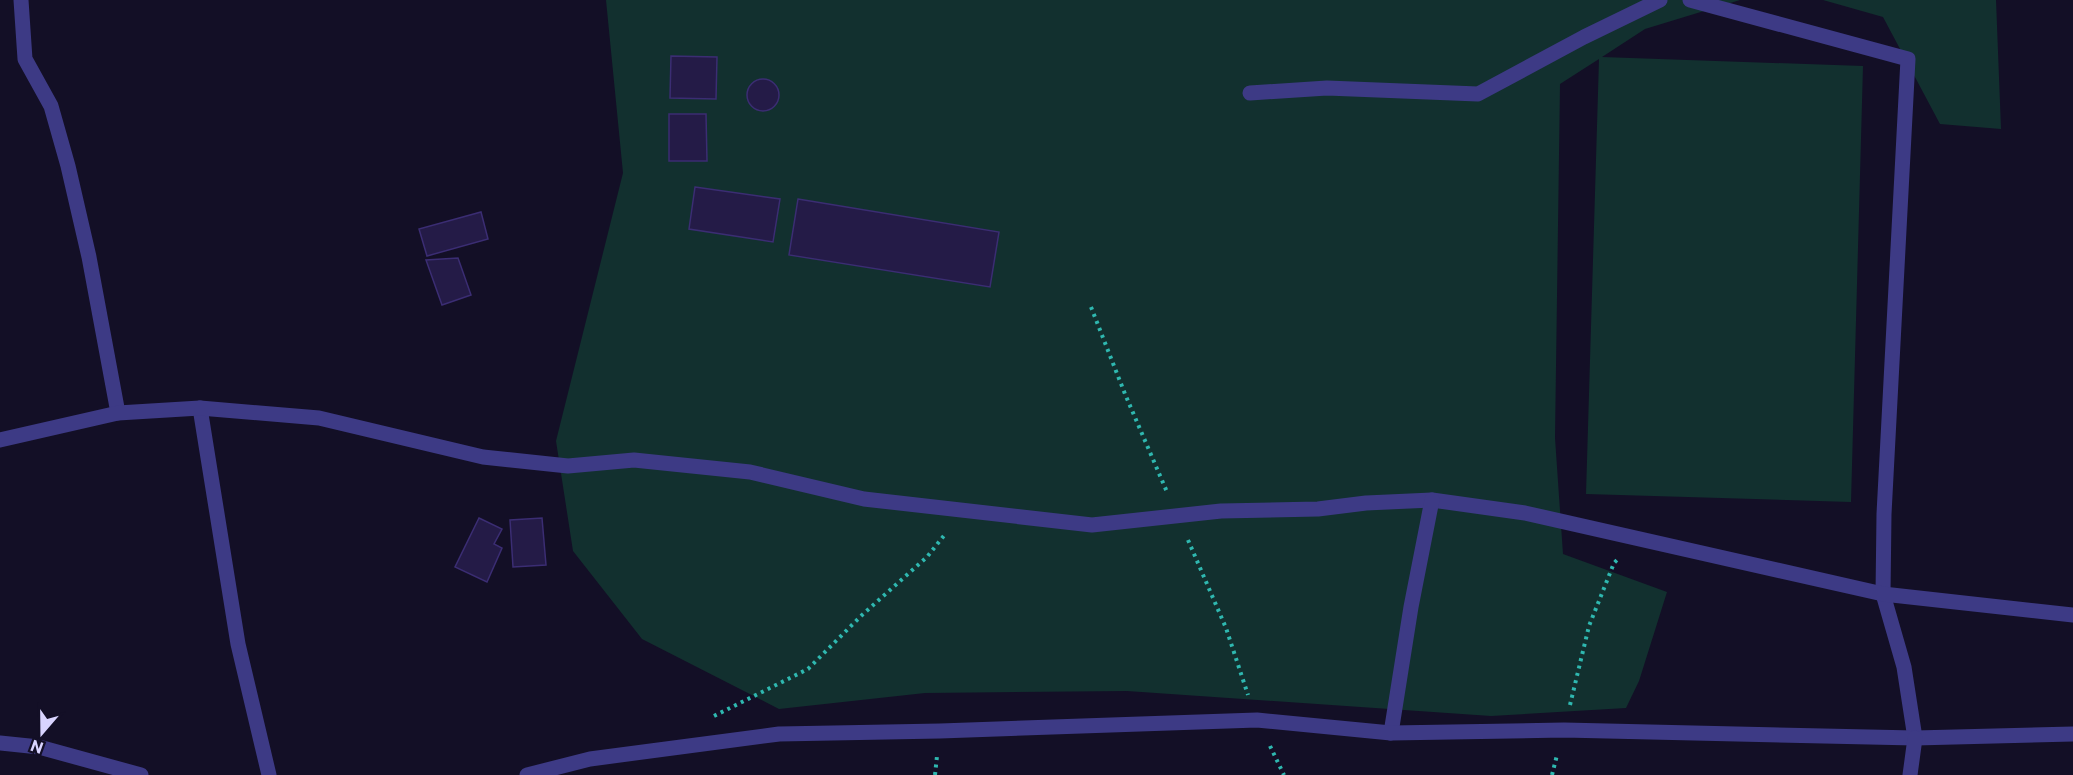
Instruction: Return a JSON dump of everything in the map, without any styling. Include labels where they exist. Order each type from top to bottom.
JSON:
[{"type":"street","points":[[21,0],[25,59],[51,106],[68,166],[89,257],[118,413]]},
{"type":"street","points":[[1250,93],[1327,88],[1478,94],[1584,37],[1660,0]]},
{"type":"street","points":[[1690,0],[1908,59],[1884,514],[1883,594],[1904,667],[1915,738],[1910,775]]},
{"type":"street","points":[[200,408],[238,644],[269,775]]},
{"type":"street","points":[[0,440],[118,413],[200,408],[319,418],[483,457],[568,466],[634,460],[750,472],[864,499],[1092,525],[1221,511],[1318,509],[1366,503],[1432,500],[1525,513],[1883,594],[2073,615]]},
{"type":"street","points":[[1391,733],[1411,607],[1432,500]]},
{"type":"street","points":[[527,775],[590,759],[779,734],[1257,720],[1391,733],[1564,730],[1915,738],[2073,734]]},
{"type":"street","points":[[0,743],[39,747],[141,775]]},
{"type":"path","points":[[708,719],[808,669],[861,616],[927,557],[963,511]]},
{"type":"path","points":[[1552,775],[1589,626],[1614,563],[1637,537]]},
{"type":"green space","points":[[606,0],[1740,0],[1645,29],[1602,57],[1863,66],[1851,502],[1586,494],[1599,59],[1560,84],[1555,438],[1563,554],[1667,592],[1639,681],[1626,708],[1491,716],[1127,691],[925,693],[779,709],[642,639],[573,551],[556,441],[623,173]]},
{"type":"green space","points":[[1823,0],[1996,0],[2001,129],[1940,124],[1883,17]]},
{"type":"building","points":[[671,56],[717,57],[716,99],[670,98]]},
{"type":"building","points":[[763,79],[774,84],[779,95],[774,106],[763,111],[752,106],[747,95],[752,84]]},
{"type":"building","points":[[669,114],[706,114],[707,161],[669,161]]},
{"type":"building","points":[[695,187],[780,199],[773,242],[689,229]]},
{"type":"building","points":[[798,199],[999,232],[990,287],[789,255]]},
{"type":"building","points":[[481,212],[488,239],[427,256],[419,229]]},
{"type":"building","points":[[458,258],[471,295],[442,305],[426,260]]},
{"type":"building","points":[[479,518],[502,529],[494,544],[502,548],[487,582],[455,567]]},
{"type":"building","points":[[542,518],[546,565],[513,567],[510,520]]}]
